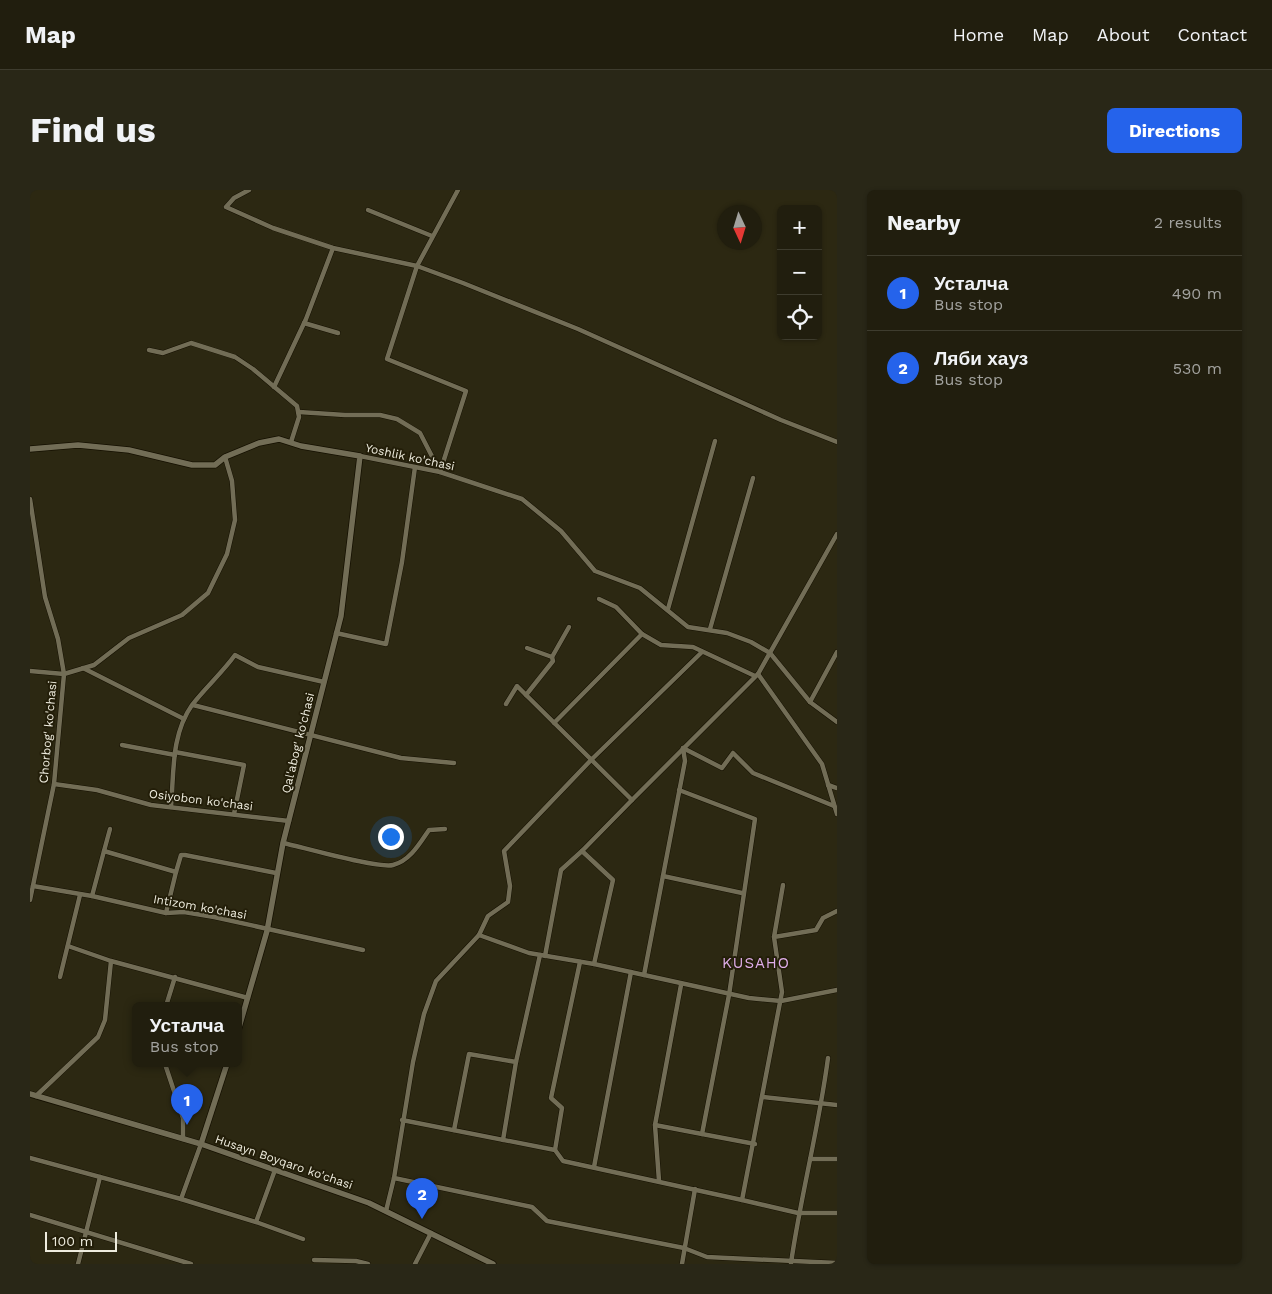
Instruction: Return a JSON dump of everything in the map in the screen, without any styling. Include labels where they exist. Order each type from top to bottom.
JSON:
[{"type":"street","points":[[249,190],[234,198],[226,207],[273,228],[333,248],[417,266],[578,329],[781,420],[837,442]]},
{"type":"street","points":[[440,472],[466,391],[387,359],[417,266],[458,190]]},
{"type":"street","points":[[368,210],[432,236]]},
{"type":"street","points":[[274,387],[304,323],[333,248]]},
{"type":"street","points":[[304,323],[338,333]]},
{"type":"street","points":[[149,350],[163,353],[191,343],[234,356],[253,369],[297,406],[300,417],[291,442]]},
{"type":"street","points":[[299,412],[380,415],[397,419],[420,433],[440,472]]},
{"type":"street","name":"Yoshlik ko'chasi","points":[[30,449],[78,445],[120,449],[192,465],[215,465],[225,457],[259,443],[279,439],[301,446],[440,472],[522,499],[561,531],[595,571],[640,588],[688,627],[727,633],[752,642],[770,653]]},
{"type":"street","points":[[668,609],[715,441]]},
{"type":"street","name":"Qal'abog' ko'chasi","points":[[242,1018],[267,931],[276,873],[283,843],[341,616],[360,456]]},
{"type":"street","name":"Сhorbog' ko'chasi","points":[[30,896],[54,784],[64,674],[94,665],[129,638],[182,615],[208,593],[227,554],[236,520],[232,481],[225,457]]},
{"type":"street","points":[[336,633],[386,644],[402,562],[415,467]]},
{"type":"street","points":[[710,629],[753,478]]},
{"type":"street","points":[[30,499],[45,597],[58,639],[64,674],[50,671],[30,671]]},
{"type":"street","points":[[503,1140],[516,1062],[543,956],[561,870],[756,675],[837,534]]},
{"type":"street","points":[[599,599],[616,607],[642,634],[661,646],[693,648],[756,675],[822,764],[837,814]]},
{"type":"street","points":[[526,695],[553,660],[552,657],[569,627]]},
{"type":"street","points":[[554,723],[642,634]]},
{"type":"street","points":[[527,648],[552,657]]},
{"type":"street","points":[[386,1211],[394,1178],[402,1120],[424,1014],[436,981],[479,935],[488,916],[508,902],[510,886],[504,851],[591,760],[702,652]]},
{"type":"street","points":[[810,702],[837,652]]},
{"type":"street","points":[[770,653],[810,702],[837,722]]},
{"type":"street","points":[[171,807],[175,753],[184,719],[193,705],[235,655],[258,667],[324,682]]},
{"type":"street","points":[[83,668],[184,719]]},
{"type":"street","points":[[506,704],[517,686],[632,800]]},
{"type":"street","points":[[193,705],[401,758],[454,764]]},
{"type":"street","points":[[122,745],[244,765],[234,814]]},
{"type":"street","points":[[644,975],[685,761],[683,748]]},
{"type":"street","points":[[683,748],[722,768],[733,754],[752,773],[834,806]]},
{"type":"street","name":"Osiyobon ko'chasi","points":[[54,784],[97,790],[151,805],[289,821]]},
{"type":"street","points":[[828,785],[837,788]]},
{"type":"street","points":[[679,790],[755,819],[742,893],[729,995],[702,1134]]},
{"type":"street","points":[[92,896],[110,829]]},
{"type":"street","points":[[283,843],[368,862],[393,865],[414,853],[429,830],[445,829]]},
{"type":"street","points":[[104,851],[176,872]]},
{"type":"street","points":[[582,851],[613,880],[594,964]]},
{"type":"street","points":[[166,913],[181,855],[276,873]]},
{"type":"street","points":[[663,876],[742,893]]},
{"type":"street","points":[[742,1200],[755,1144],[781,1001],[782,992],[774,936],[783,885]]},
{"type":"street","name":"Intizom ko'chasi","points":[[33,886],[92,896],[166,913],[184,912],[363,950]]},
{"type":"street","points":[[60,977],[80,895]]},
{"type":"street","points":[[774,936],[816,930],[823,918],[837,911]]},
{"type":"street","points":[[479,935],[543,956],[594,964],[729,995],[781,1001],[837,990]]},
{"type":"street","points":[[68,946],[111,960],[248,998]]},
{"type":"street","points":[[33,1095],[98,1037],[104,1020],[111,960]]},
{"type":"street","points":[[555,1150],[562,1108],[551,1098],[580,962]]},
{"type":"street","points":[[594,1167],[631,972]]},
{"type":"street","points":[[167,1002],[175,977]]},
{"type":"street","points":[[659,1181],[655,1125],[681,985]]},
{"type":"street","points":[[454,1130],[469,1054],[516,1062]]},
{"type":"street","points":[[791,1262],[798,1213],[822,1105],[828,1058]]},
{"type":"street","points":[[167,1067],[183,1118],[183,1139]]},
{"type":"street","points":[[181,1199],[226,1067]]},
{"type":"street","name":"Husayn Boyqaro ko'chasi","points":[[33,1095],[201,1144],[369,1203],[493,1264]]},
{"type":"street","points":[[762,1098],[837,1105]]},
{"type":"street","points":[[402,1120],[555,1150],[563,1161],[798,1213],[837,1213]]},
{"type":"street","points":[[655,1125],[755,1144]]},
{"type":"street","points":[[30,1158],[181,1199],[256,1222],[303,1239]]},
{"type":"street","points":[[810,1159],[837,1159]]},
{"type":"street","points":[[256,1222],[275,1170]]},
{"type":"street","points":[[78,1264],[100,1177]]},
{"type":"street","points":[[394,1178],[532,1207],[547,1221],[684,1248],[707,1257],[837,1263]]},
{"type":"street","points":[[682,1264],[695,1189]]},
{"type":"street","points":[[30,1216],[190,1264]]},
{"type":"street","points":[[415,1264],[431,1233]]},
{"type":"street","points":[[314,1260],[356,1261],[368,1264]]},
{"type":"place","name":"Усталча","points":[[187,1125]]},
{"type":"place","name":"Ляби хауз","points":[[422,1219]]},
{"type":"district","name":"KUSAHO","points":[[756,963]]}]
